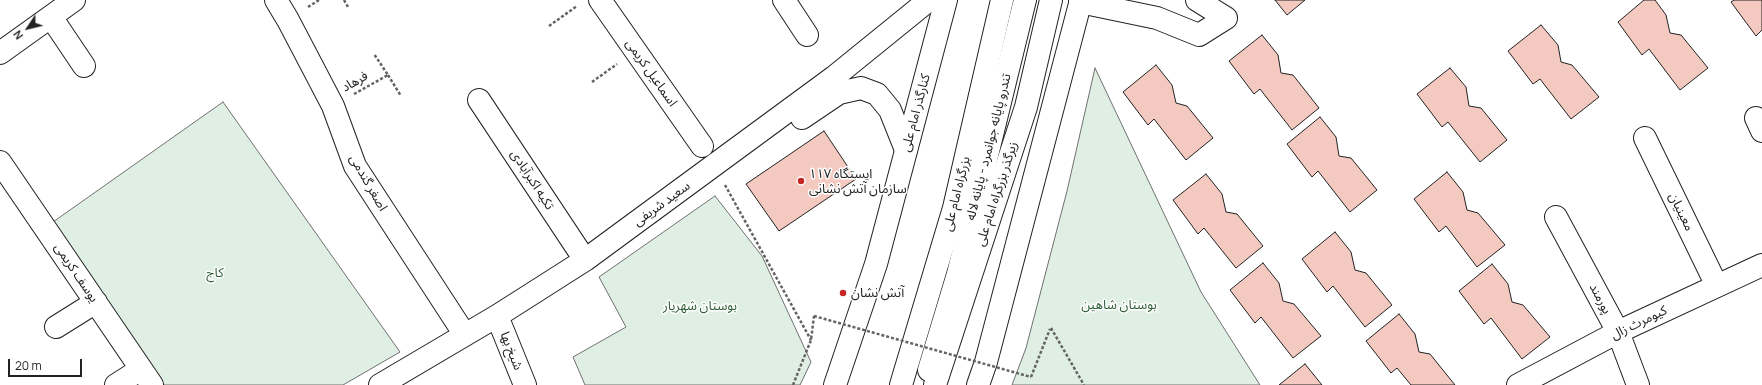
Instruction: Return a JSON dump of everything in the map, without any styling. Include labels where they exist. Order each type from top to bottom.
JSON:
[{"type":"main road","points":[[0,52],[74,0]]},
{"type":"main road","name":"اصغر گندمی","points":[[276,0],[333,106],[355,166],[465,335]]},
{"type":"main road","points":[[784,0],[807,35]]},
{"type":"main road","name":"سعید شریفی","points":[[380,385],[405,379],[465,335],[585,260],[834,77],[929,0]]},
{"type":"main road","name":"کنارگذر امام علی","points":[[835,385],[876,264],[946,0]]},
{"type":"main road","name":"بزرگراه امام علی","points":[[901,385],[954,208],[1002,0]]},
{"type":"main road","name":"تندرو پایانه جوانمرد - پایانه لاله","points":[[925,385],[958,274],[1025,0]]},
{"type":"main road","name":"زیرگذر بزرگراه امام علی","points":[[935,385],[1026,107],[1050,0]]},
{"type":"main road","points":[[978,385],[1081,1],[1157,18],[1200,35],[1226,18],[1197,0]]},
{"type":"main road","name":"اسماعیل کریمی","points":[[590,2],[635,51],[702,146]]},
{"type":"main road","points":[[50,17],[84,66]]},
{"type":"main road","points":[[714,166],[744,158],[839,93],[861,88],[876,94],[890,110],[906,150]]},
{"type":"main road","name":"تکیه اکبرآبادی","points":[[479,100],[585,260]]},
{"type":"main road","name":"معینیان","points":[[1645,138],[1716,286]]},
{"type":"main road","name":"یوسف کریمی","points":[[0,162],[147,377]]},
{"type":"main road","name":"پورمند","points":[[1556,217],[1618,332],[1638,385]]},
{"type":"main road","name":"کیومرث زال","points":[[1519,385],[1618,332],[1762,265]]},
{"type":"main road","points":[[56,327],[96,302]]},
{"type":"main road","name":"شیخ بها","points":[[497,316],[525,385]]},
{"type":"main road","points":[[116,385],[147,377]]},
{"type":"path","points":[[344,0],[348,7]]},
{"type":"path","points":[[549,26],[590,2]]},
{"type":"path","points":[[592,82],[635,51]]},
{"type":"path","name":"فرهاد","points":[[374,54],[401,96]]},
{"type":"path","name":"فرهاد","points":[[333,106],[388,75]]},
{"type":"path","points":[[714,166],[811,340]]},
{"type":"path","points":[[793,385],[811,340],[814,316],[1032,377],[1051,328],[1084,385]]},
{"type":"green space","name":"بوستان شاهین","points":[[1095,68],[1201,292],[1260,385],[1012,385],[1026,348],[1067,191]]},
{"type":"green space","name":"کاج","points":[[223,102],[400,352],[343,385],[164,385],[53,222]]},
{"type":"green space","name":"بوستان شهریار","points":[[715,196],[762,256],[811,362],[800,385],[585,385],[573,357],[626,327],[599,277]]},
{"type":"building","points":[[1275,0],[1305,0],[1287,15]]},
{"type":"building","points":[[1644,0],[1655,0],[1666,15],[1670,33],[1681,35],[1708,68],[1680,90],[1649,49],[1642,55],[1618,22]]},
{"type":"building","points":[[1734,0],[1762,0],[1762,30],[1756,36],[1731,2]]},
{"type":"building","points":[[1541,25],[1558,45],[1561,62],[1572,65],[1599,97],[1571,119],[1540,79],[1533,84],[1508,51]]},
{"type":"building","points":[[1262,35],[1278,55],[1281,73],[1293,75],[1319,108],[1292,130],[1260,89],[1254,94],[1229,61]]},
{"type":"building","points":[[1156,65],[1172,85],[1176,103],[1187,106],[1213,138],[1186,160],[1154,119],[1148,125],[1123,92]]},
{"type":"building","points":[[1450,68],[1466,87],[1469,106],[1481,108],[1507,140],[1480,162],[1448,122],[1442,127],[1417,94]]},
{"type":"building","points":[[1320,117],[1336,137],[1339,156],[1351,158],[1377,190],[1350,212],[1318,171],[1312,177],[1287,144]]},
{"type":"building","name":"ایستگاه ۱۱۷ سازمان آتش نشانی","points":[[824,131],[856,179],[779,231],[746,184]]},
{"type":"building","points":[[1447,172],[1463,192],[1467,210],[1478,213],[1505,245],[1477,267],[1446,226],[1439,232],[1414,199]]},
{"type":"building","points":[[1206,174],[1222,194],[1226,212],[1237,214],[1263,246],[1236,268],[1204,228],[1198,234],[1173,200]]},
{"type":"building","points":[[1335,232],[1351,252],[1355,270],[1366,273],[1392,305],[1365,327],[1333,286],[1327,292],[1302,259]]},
{"type":"building","points":[[1263,263],[1279,283],[1283,301],[1294,304],[1321,336],[1293,358],[1261,317],[1255,323],[1230,290]]},
{"type":"building","points":[[1492,264],[1508,284],[1512,302],[1523,305],[1550,337],[1522,359],[1491,318],[1484,324],[1459,291]]},
{"type":"building","points":[[1399,314],[1415,334],[1419,352],[1430,354],[1455,385],[1411,385],[1397,368],[1391,373],[1366,341]]},
{"type":"building","points":[[1305,364],[1322,385],[1279,385]]},
{"type":"place","name":"ایستگاه ۱۱۷ سازمان آتش نشانی","points":[[801,181]]},
{"type":"place","name":"آتش نشان","points":[[843,293]]}]
